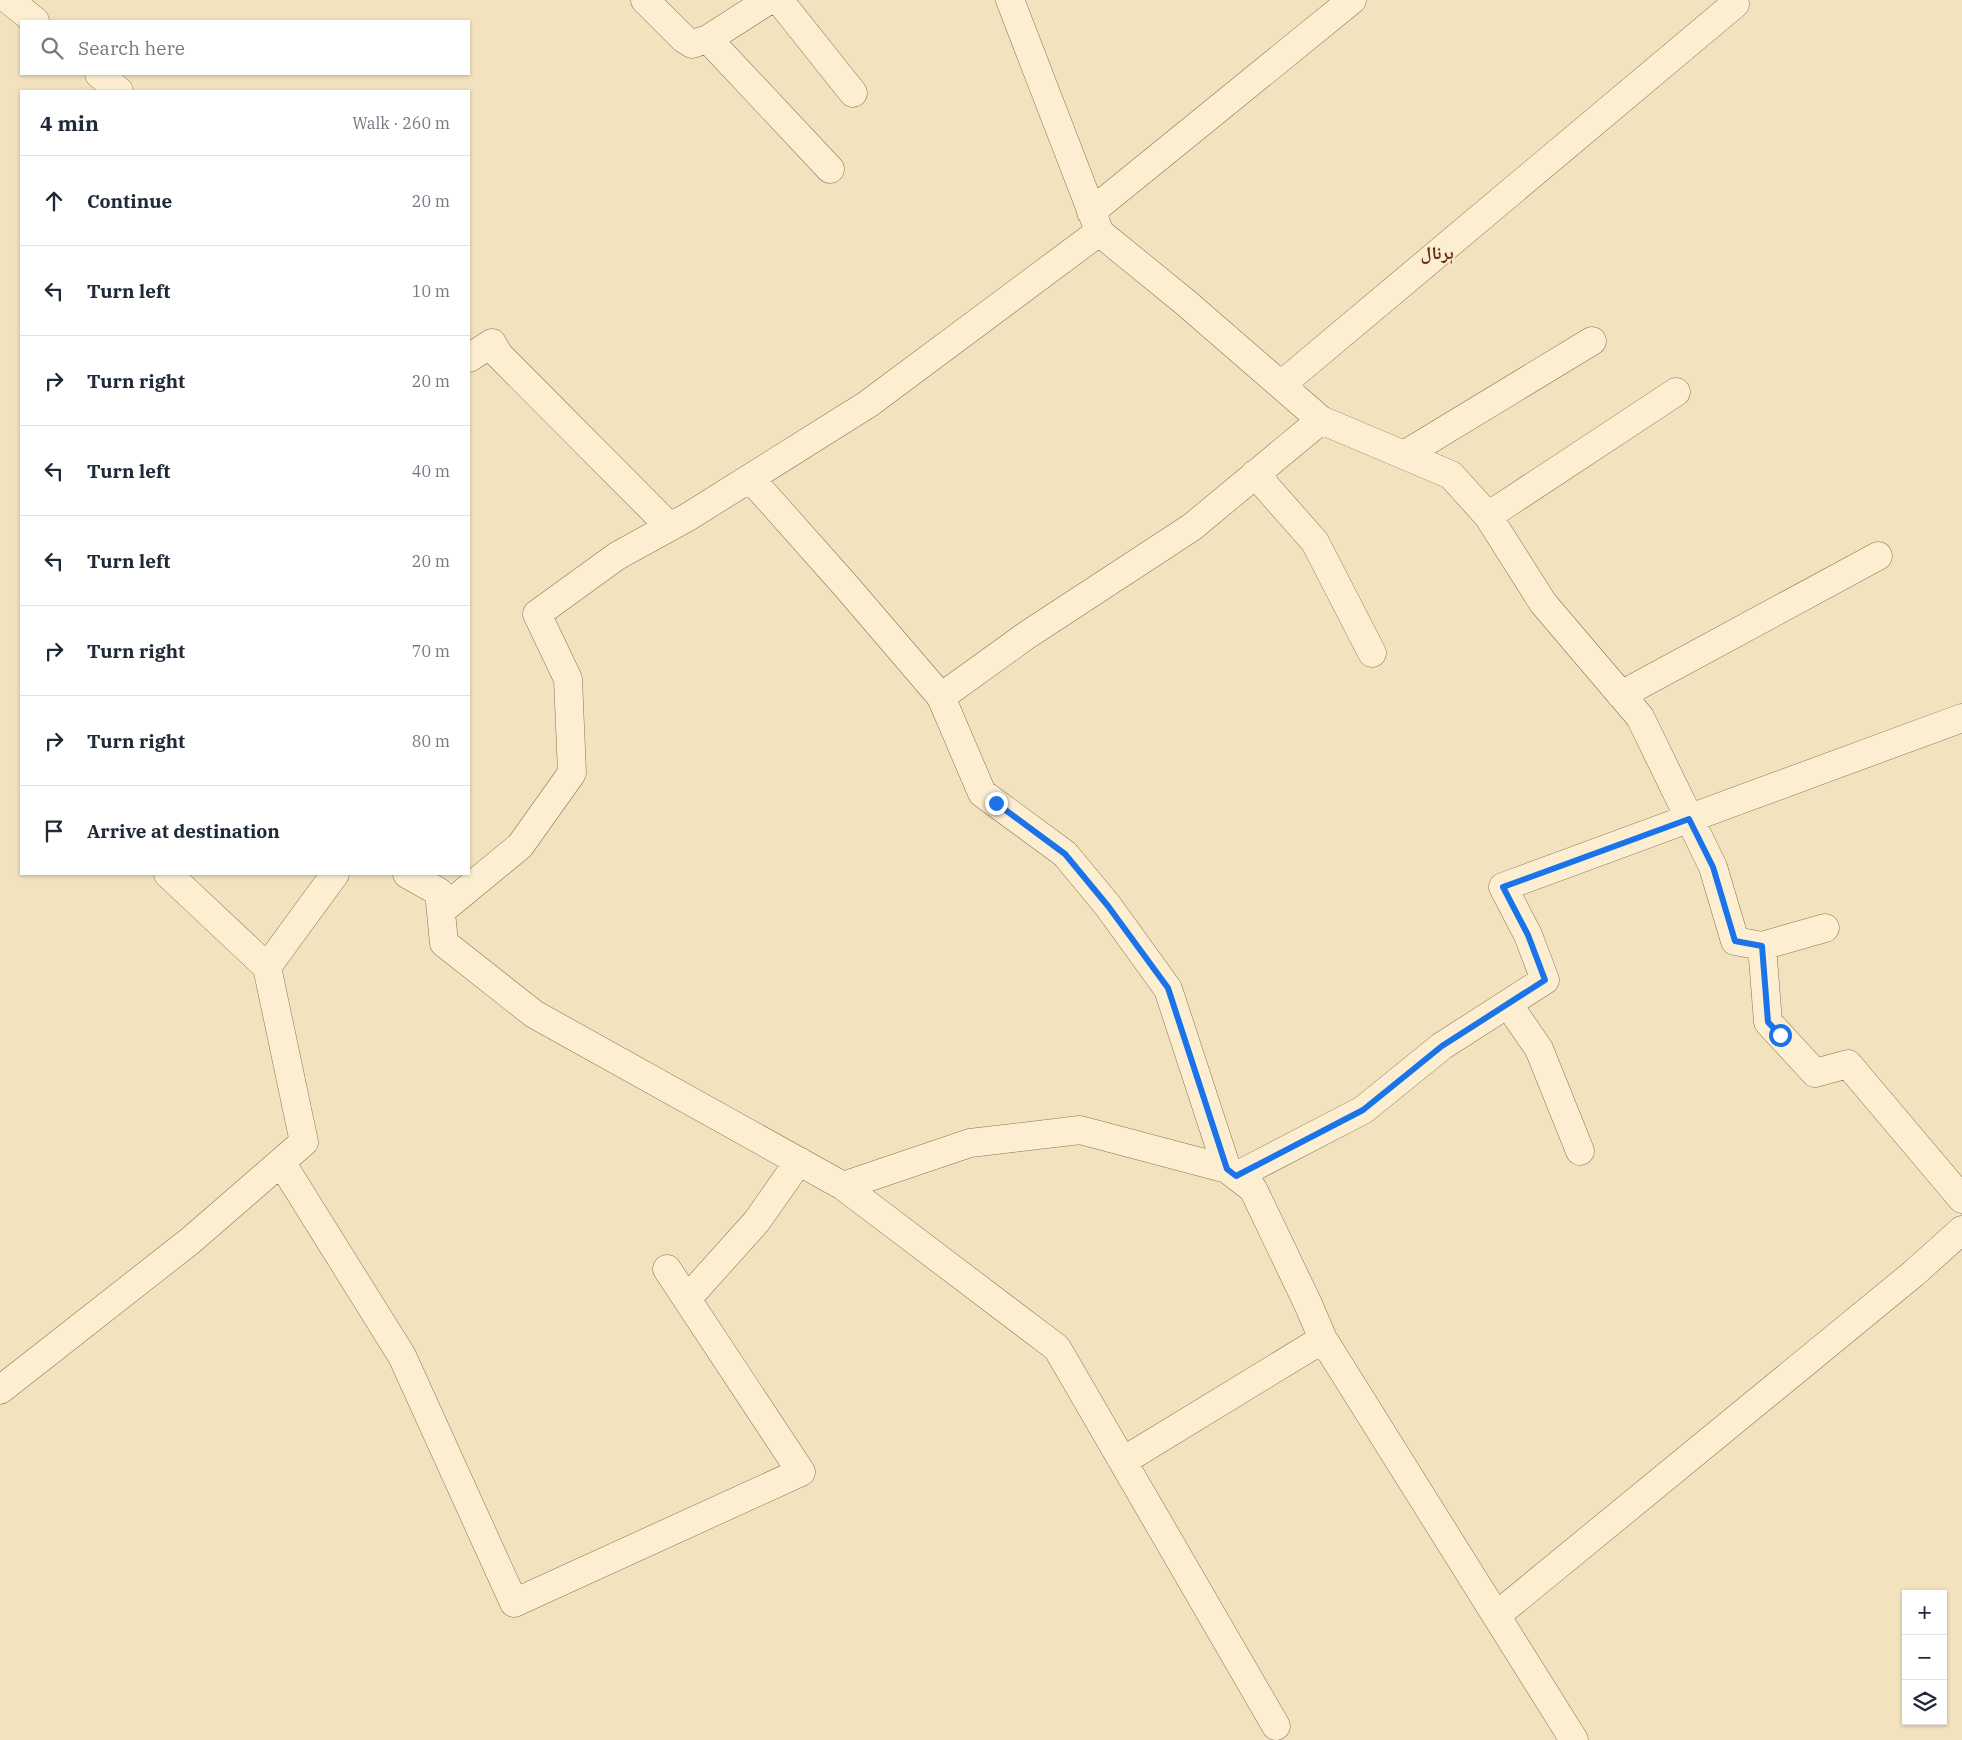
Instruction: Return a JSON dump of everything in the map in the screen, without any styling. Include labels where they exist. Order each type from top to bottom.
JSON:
[{"type":"street","points":[[8,0],[34,20]]},
{"type":"street","points":[[645,0],[684,39],[692,44],[708,38],[769,0]]},
{"type":"street","points":[[779,0],[853,93]]},
{"type":"street","points":[[1010,0],[1095,222],[1321,420],[1451,475],[1488,516],[1543,603],[1640,717],[1713,867],[1735,941],[1762,946],[1825,928]]},
{"type":"street","points":[[441,911],[520,846],[572,773],[568,679],[537,614],[617,556],[750,478],[868,404],[1095,222],[1352,0]]},
{"type":"street","points":[[1280,385],[1736,4]]},
{"type":"street","points":[[708,38],[830,169]]},
{"type":"street","points":[[100,75],[118,90]]},
{"type":"street","points":[[1404,455],[1592,341]]},
{"type":"street","points":[[470,357],[492,343],[499,354],[670,526]]},
{"type":"street","points":[[1488,516],[1676,392]]},
{"type":"street","points":[[941,697],[1027,635],[1192,527],[1321,420]]},
{"type":"street","points":[[1255,474],[1315,542],[1372,653]]},
{"type":"street","points":[[750,478],[941,697],[982,793],[1065,854],[1108,906],[1168,988],[1232,1173]]},
{"type":"street","points":[[1621,695],[1878,556]]},
{"type":"street","points":[[1232,1173],[1363,1110],[1442,1046],[1545,980],[1528,935],[1503,887],[1962,718]]},
{"type":"street","points":[[0,1390],[190,1241],[304,1142],[267,967],[169,875]]},
{"type":"street","points":[[267,967],[334,875]]},
{"type":"street","points":[[409,875],[439,892],[444,943],[534,1014],[843,1186],[1057,1348],[1276,1726]]},
{"type":"street","points":[[1762,946],[1768,1022],[1815,1073],[1848,1064],[1962,1199]]},
{"type":"street","points":[[1508,1004],[1539,1049],[1580,1151]]},
{"type":"street","points":[[843,1186],[970,1143],[1080,1130],[1232,1173],[1253,1189],[1323,1339],[1574,1740]]},
{"type":"street","points":[[688,1299],[757,1221],[799,1161]]},
{"type":"street","points":[[281,1162],[402,1356],[514,1603],[801,1472],[667,1269]]},
{"type":"street","points":[[1497,1615],[1913,1274],[1962,1230]]},
{"type":"street","points":[[1123,1461],[1323,1339]]},
{"type":"district","name":"ہرنال","points":[[1437,253]]},
{"type":"route","points":[[996,803],[1065,854],[1108,906],[1168,988],[1227,1169],[1236,1176],[1363,1110],[1442,1046],[1545,980],[1528,935],[1503,887],[1689,819],[1713,867],[1735,941],[1762,946],[1768,1022],[1780,1035]]}]
